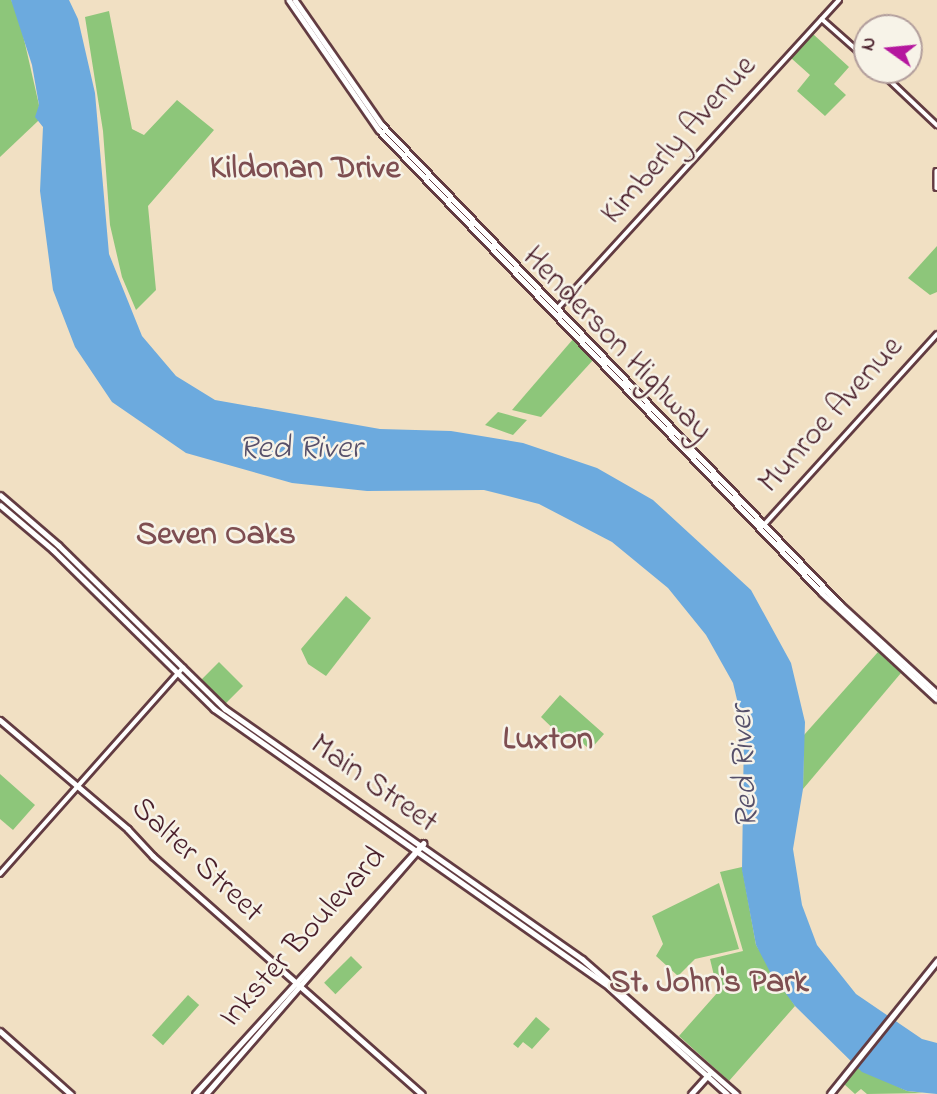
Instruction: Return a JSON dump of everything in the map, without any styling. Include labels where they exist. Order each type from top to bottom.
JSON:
[{"type":"main road","name":"Henderson Highway","points":[[289,0],[323,44]]},
{"type":"main road","name":"Henderson Highway","points":[[295,0],[379,130],[763,527],[840,604],[937,693]]},
{"type":"main road","name":"Main Street","points":[[0,495],[125,611],[218,703],[418,848]]},
{"type":"main road","name":"Main Street","points":[[0,505],[115,612],[209,705],[603,975],[727,1094]]},
{"type":"main road","name":"Henderson Highway","points":[[763,527],[839,610],[937,699]]},
{"type":"main road","points":[[115,612],[125,611]]},
{"type":"main road","points":[[124,621],[133,619]]},
{"type":"main road","points":[[209,705],[218,703]]},
{"type":"main road","name":"Salter Street","points":[[0,720],[422,1094]]},
{"type":"main road","name":"Inkster Boulevard","points":[[195,1094],[418,848]]},
{"type":"main road","name":"Inkster Boulevard","points":[[206,1094],[418,848]]},
{"type":"main road","points":[[830,1094],[937,961]]},
{"type":"main road","points":[[0,1031],[71,1094]]},
{"type":"main road","name":"Main Street","points":[[709,1074],[736,1094]]},
{"type":"main road","points":[[691,1094],[709,1074]]},
{"type":"street","name":"Kimberly Avenue","points":[[555,310],[839,0]]},
{"type":"street","points":[[822,19],[853,47]]},
{"type":"street","points":[[894,84],[937,125]]},
{"type":"street","points":[[937,171],[937,188]]},
{"type":"street","name":"Munroe Avenue","points":[[763,527],[937,334]]},
{"type":"street","points":[[0,874],[183,668]]},
{"type":"green space","points":[[0,0],[11,0],[18,13],[39,105],[38,121],[0,157]]},
{"type":"green space","points":[[109,11],[132,129],[144,135],[177,100],[214,130],[148,206],[156,290],[136,310],[122,277],[110,225],[103,131],[85,17]]},
{"type":"green space","points":[[813,34],[849,67],[834,84],[846,95],[825,116],[797,91],[810,75],[791,58]]},
{"type":"green space","points":[[937,246],[937,292],[930,295],[908,278]]},
{"type":"green space","points":[[574,338],[594,359],[541,417],[512,410]]},
{"type":"green space","points":[[498,412],[527,420],[513,435],[485,425]]},
{"type":"green space","points":[[346,596],[371,618],[326,676],[308,664],[301,649]]},
{"type":"green space","points":[[878,652],[901,673],[803,789],[804,735]]},
{"type":"green space","points":[[219,662],[243,686],[225,704],[201,680]]},
{"type":"green space","points":[[560,695],[604,734],[590,750],[572,733],[565,740],[541,717]]},
{"type":"green space","points":[[0,774],[35,805],[13,830],[0,819]]},
{"type":"green space","points":[[742,867],[756,945],[795,1006],[729,1081],[679,1036],[718,992],[710,959],[743,951],[720,872]]},
{"type":"green space","points":[[719,883],[739,949],[695,959],[678,976],[656,956],[663,944],[652,916]]},
{"type":"green space","points":[[351,956],[362,967],[335,994],[324,983]]},
{"type":"green space","points":[[188,995],[199,1005],[163,1045],[152,1035]]},
{"type":"green space","points":[[536,1017],[550,1029],[532,1049],[523,1042],[518,1048],[513,1044]]},
{"type":"green space","points":[[857,1067],[907,1091],[923,1093],[867,1094],[861,1089],[855,1094],[844,1084]]},
{"type":"water","name":"Red River","points":[[11,0],[69,0],[78,19],[95,93],[109,254],[142,336],[176,376],[215,400],[380,429],[451,431],[523,443],[597,468],[653,500],[751,590],[791,663],[805,722],[803,789],[793,849],[802,905],[817,945],[856,994],[922,1039],[937,1043],[937,1094],[907,1091],[862,1072],[795,1006],[770,972],[756,945],[742,870],[744,729],[733,683],[706,635],[668,588],[612,542],[539,504],[484,490],[367,491],[292,483],[186,453],[112,402],[75,347],[53,290],[40,191],[43,127],[35,117],[39,105],[32,65]]},
{"type":"district","name":"Kildonan Drive","points":[[305,170]]},
{"type":"district","name":"Seven Oaks","points":[[216,536]]},
{"type":"district","name":"Luxton","points":[[548,741]]},
{"type":"district","name":"St. John's Park","points":[[709,984]]}]
